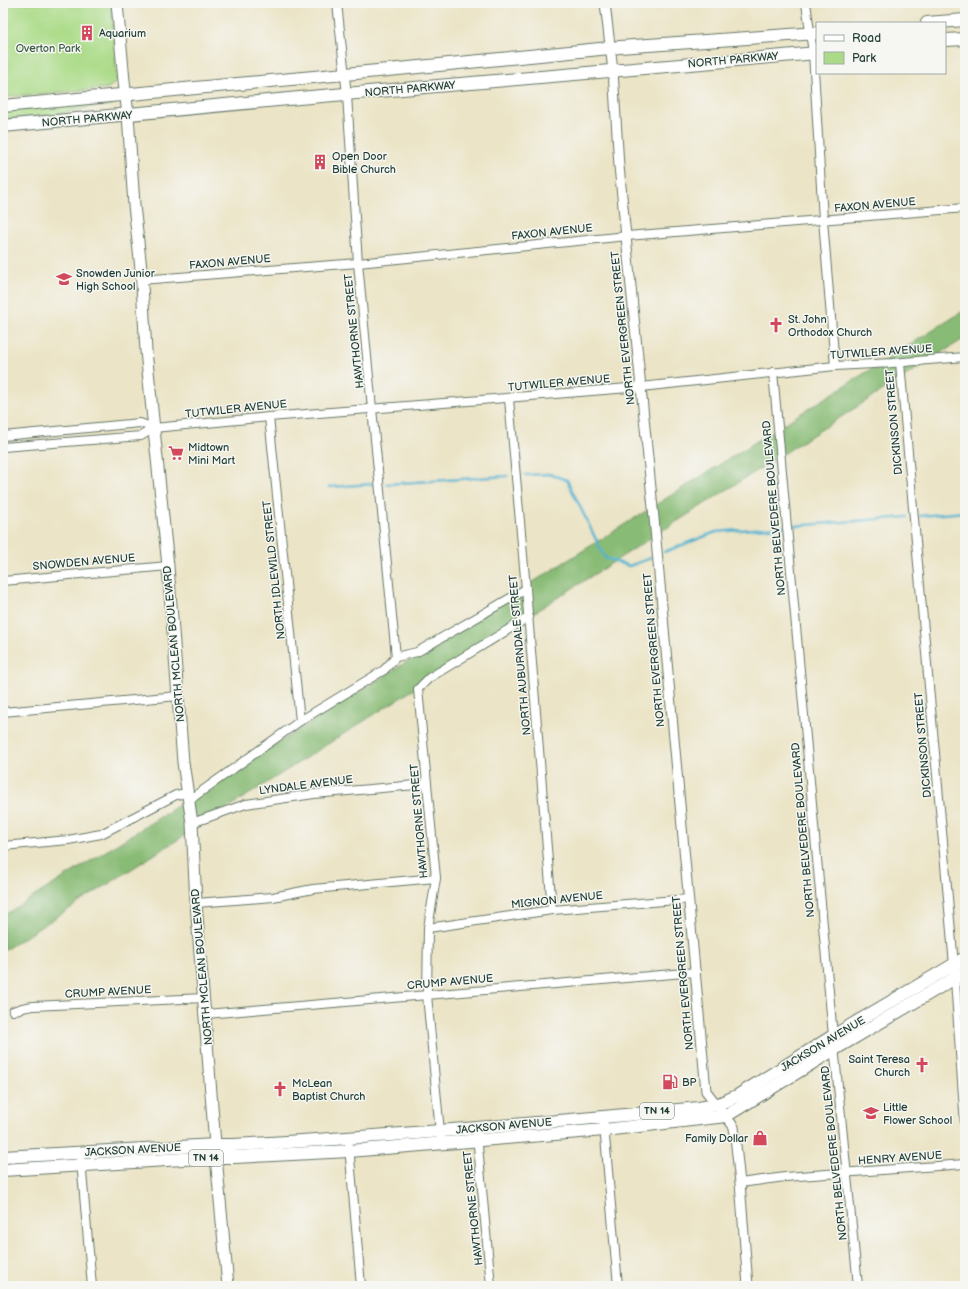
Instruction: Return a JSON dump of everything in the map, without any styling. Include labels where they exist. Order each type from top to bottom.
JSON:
[{"type":"main road","name":"NORTH MCLEAN BOULEVARD","points":[[117,3],[128,115],[146,351],[168,566],[178,696],[192,823],[196,903],[206,1014],[215,1151],[228,1286]]},
{"type":"main road","points":[[940,22],[965,20]]},
{"type":"main road","name":"NORTH PARKWAY","points":[[3,106],[610,49],[813,33]]},
{"type":"main road","points":[[946,40],[965,38]]},
{"type":"main road","name":"NORTH PARKWAY","points":[[3,126],[815,53]]},
{"type":"main road","name":"JACKSON AVENUE","points":[[3,1157],[80,1152],[215,1151],[235,1157],[441,1137],[476,1128],[716,1105],[737,1096],[833,1036],[965,958]]},
{"type":"main road","name":"JACKSON AVENUE","points":[[441,1137],[477,1141],[604,1130],[726,1116],[960,975]]},
{"type":"main road","name":"JACKSON AVENUE","points":[[3,1170],[81,1165],[215,1151]]},
{"type":"street","name":"HAWTHORNE STREET","points":[[337,3],[347,95],[358,262],[396,657]]},
{"type":"street","name":"NORTH EVERGREEN STREET","points":[[605,3],[613,71],[619,166],[641,387],[706,1091],[734,1127],[748,1286]]},
{"type":"street","points":[[806,3],[813,33],[816,74]]},
{"type":"street","points":[[816,74],[823,220],[834,366]]},
{"type":"street","name":"FAXON AVENUE","points":[[141,280],[358,262],[626,236],[965,208]]},
{"type":"street","name":"TUTWILER AVENUE","points":[[4,436],[140,423],[154,428],[372,408],[509,399],[641,387],[834,366],[965,357]]},
{"type":"street","name":"DICKINSON STREET","points":[[900,362],[954,965],[960,975],[965,1125]]},
{"type":"street","name":"NORTH BELVEDERE BOULEVARD","points":[[773,372],[833,1036],[858,1286]]},
{"type":"street","name":"NORTH AUBURNDALE STREET","points":[[509,399],[552,910]]},
{"type":"street","name":"NORTH IDLEWILD STREET","points":[[269,417],[300,721]]},
{"type":"street","name":"TUTWILER AVENUE","points":[[5,447],[141,436],[154,428]]},
{"type":"street","points":[[4,436],[5,447]]},
{"type":"street","name":"SNOWDEN AVENUE","points":[[3,580],[168,566]]},
{"type":"street","points":[[3,846],[68,840],[102,834],[176,795],[188,797],[300,721],[384,670],[396,657],[417,652],[526,589]]},
{"type":"street","name":"HAWTHORNE STREET","points":[[441,1137],[427,995],[428,928],[436,878],[418,689],[428,678],[528,617]]},
{"type":"street","points":[[3,712],[178,696]]},
{"type":"street","name":"LYNDALE AVENUE","points":[[192,823],[246,804],[314,794],[427,784]]},
{"type":"street","points":[[196,903],[273,897],[313,889],[436,878]]},
{"type":"street","name":"MIGNON AVENUE","points":[[428,928],[552,910],[689,899]]},
{"type":"street","name":"CRUMP AVENUE","points":[[206,1014],[696,972]]},
{"type":"street","name":"CRUMP AVENUE","points":[[13,1011],[32,1006],[204,998]]},
{"type":"street","points":[[603,1117],[618,1286]]},
{"type":"street","name":"HAWTHORNE STREET","points":[[476,1128],[492,1286]]},
{"type":"street","points":[[349,1145],[361,1286]]},
{"type":"street","points":[[80,1152],[92,1286]]},
{"type":"street","name":"HENRY AVENUE","points":[[740,1183],[785,1177],[965,1164]]},
{"type":"green space","name":"Overton Park","points":[[3,3],[111,3],[117,79],[115,83],[108,88],[3,97]]},
{"type":"green space","points":[[113,100],[113,104],[110,105],[84,108],[53,115],[3,119],[3,110]]},
{"type":"green space","points":[[965,310],[965,338],[3,951],[3,916]]},
{"type":"waterway","points":[[525,475],[549,474],[567,480],[605,558],[629,566],[651,558]]},
{"type":"waterway","points":[[386,484],[507,476]]},
{"type":"waterway","points":[[329,487],[373,484]]},
{"type":"waterway","points":[[920,516],[965,512]]},
{"type":"waterway","points":[[664,552],[716,532],[907,517]]},
{"type":"railway","points":[[69,3],[74,3]]},
{"type":"place","name":"Aquarium","points":[[87,33]]},
{"type":"place","name":"Open Door Bible Church","points":[[320,162]]},
{"type":"place","name":"Snowden Junior High School","points":[[64,279]]},
{"type":"place","name":"St. John Orthodox Church","points":[[776,325]]},
{"type":"place","name":"Midtown Mini Mart","points":[[176,453]]},
{"type":"place","name":"Saint Teresa Church","points":[[922,1065]]},
{"type":"place","name":"BP","points":[[670,1082]]},
{"type":"place","name":"McLean Baptist Church","points":[[280,1089]]},
{"type":"place","name":"Little Flower School","points":[[871,1113]]},
{"type":"place","name":"Family Dollar","points":[[760,1138]]}]
